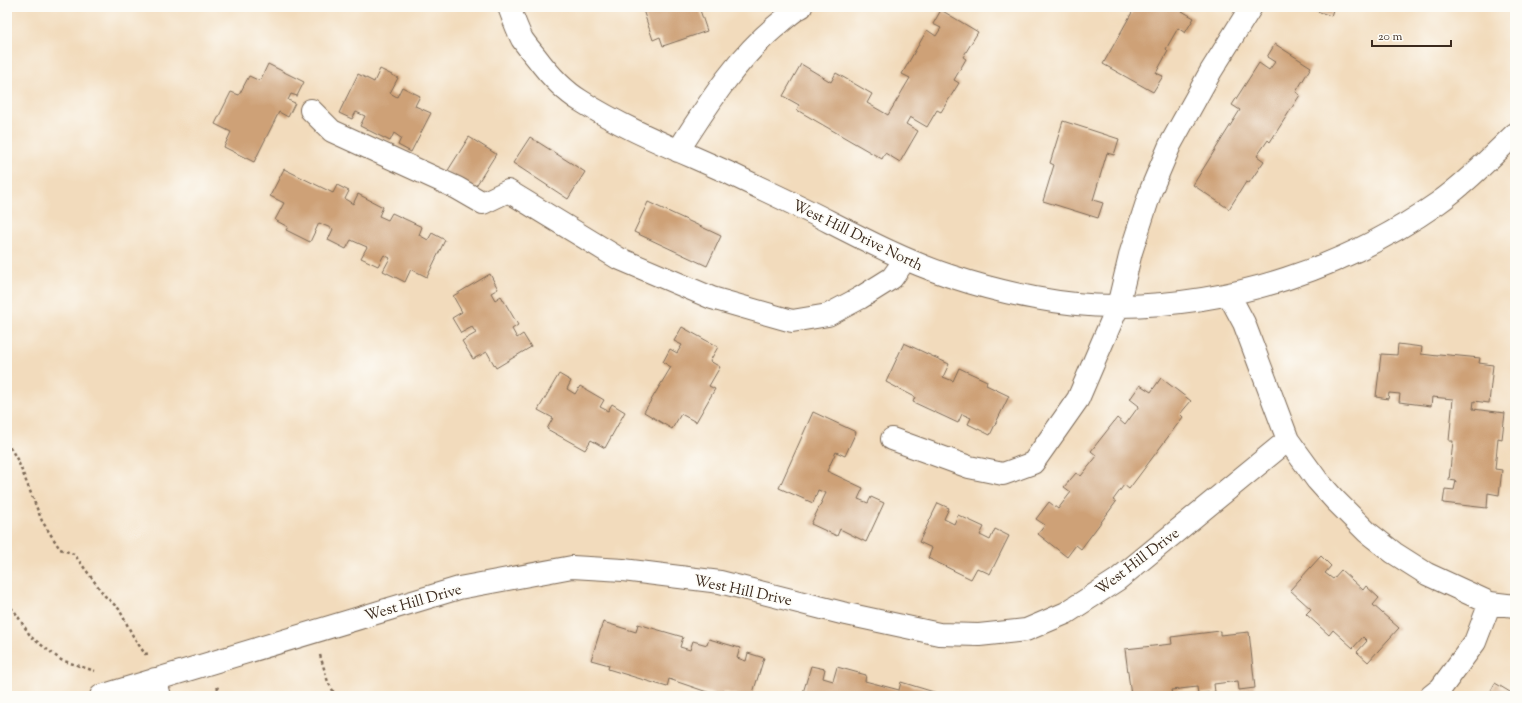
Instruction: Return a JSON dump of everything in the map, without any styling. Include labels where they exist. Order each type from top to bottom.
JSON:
[{"type":"street","name":"West Hill Drive North","points":[[509,7],[523,40],[548,72],[579,100],[678,151],[792,203],[905,260],[952,277],[1003,290],[1061,302],[1118,306],[1172,303],[1229,295],[1298,275],[1343,257],[1376,240],[1437,203],[1472,176],[1515,134]]},
{"type":"street","points":[[678,151],[712,97],[763,36],[801,7]]},
{"type":"street","points":[[892,439],[969,467],[1002,474],[1033,463],[1078,399],[1118,306],[1131,252],[1148,197],[1170,145],[1211,71],[1251,7]]},
{"type":"street","points":[[311,110],[332,132],[457,188],[483,203],[508,191],[618,258],[712,298],[792,321],[828,315],[860,298],[892,278],[905,260]]},
{"type":"street","points":[[1229,295],[1244,323],[1288,440],[1317,480],[1372,536],[1394,553],[1427,574],[1490,603],[1515,606]]},
{"type":"street","name":"West Hill Drive","points":[[101,696],[157,687],[207,663],[459,588],[572,567],[623,570],[720,582],[842,613],[939,634],[979,635],[1026,630],[1066,613],[1117,580],[1288,440]]},
{"type":"street","points":[[1431,696],[1441,688],[1475,642],[1490,603]]},
{"type":"path","points":[[7,442],[18,461],[42,521],[60,549],[74,554],[105,596],[119,609],[133,636],[145,654],[153,653]]},
{"type":"path","points":[[7,603],[15,612],[31,637],[61,660],[99,673]]},
{"type":"path","points":[[207,663],[217,688],[223,696]]},
{"type":"building","points":[[642,7],[690,7],[691,9],[699,7],[707,31],[663,46],[660,37],[653,40]]},
{"type":"building","points":[[1135,7],[1175,7],[1194,18],[1185,33],[1178,28],[1166,49],[1168,51],[1156,73],[1163,76],[1153,92],[1103,64]]},
{"type":"building","points":[[1306,7],[1334,7],[1331,16]]},
{"type":"building","points":[[941,10],[978,32],[963,57],[966,59],[954,80],[959,83],[941,112],[937,110],[927,127],[910,117],[906,124],[918,131],[900,162],[885,153],[882,159],[797,110],[799,105],[783,96],[801,64],[831,82],[836,73],[872,94],[867,103],[888,115],[910,78],[902,74],[927,30],[936,36],[941,28],[933,24]]},
{"type":"building","points":[[1275,44],[1311,67],[1296,92],[1300,95],[1270,142],[1268,140],[1257,156],[1264,161],[1249,183],[1246,182],[1229,209],[1193,185],[1240,110],[1232,105],[1259,63],[1269,70],[1275,62],[1267,57]]},
{"type":"building","points":[[268,64],[304,82],[297,96],[291,94],[288,100],[295,103],[288,117],[279,112],[254,162],[224,147],[231,132],[215,124],[231,92],[239,95],[249,76],[260,81]]},
{"type":"building","points":[[380,69],[398,78],[390,93],[397,97],[402,87],[420,96],[415,106],[431,113],[411,152],[398,145],[401,138],[394,133],[390,141],[360,126],[365,116],[356,112],[352,119],[339,113],[358,74],[374,82]]},
{"type":"building","points":[[1063,121],[1119,139],[1114,155],[1107,153],[1093,200],[1103,203],[1098,218],[1043,201],[1054,165],[1050,163]]},
{"type":"building","points":[[469,137],[496,154],[474,189],[447,172]]},
{"type":"building","points":[[530,137],[585,172],[568,199],[513,163]]},
{"type":"building","points":[[284,169],[333,193],[337,185],[349,191],[345,199],[353,204],[358,194],[383,207],[379,216],[388,220],[392,213],[422,227],[419,235],[428,240],[432,233],[445,240],[427,277],[411,269],[405,282],[383,271],[390,258],[384,255],[378,266],[361,258],[367,247],[351,240],[346,249],[328,240],[333,229],[319,223],[310,242],[286,230],[288,227],[275,220],[284,203],[270,196]]},
{"type":"building","points":[[648,202],[721,236],[707,266],[634,232]]},
{"type":"building","points":[[490,274],[498,289],[491,293],[495,300],[501,296],[518,325],[512,329],[517,338],[523,334],[531,347],[496,368],[487,352],[473,359],[462,341],[476,333],[472,327],[461,333],[452,318],[462,312],[453,296]]},
{"type":"building","points":[[682,327],[718,347],[710,361],[720,367],[709,386],[715,389],[696,422],[681,414],[672,429],[644,412],[671,367],[663,362],[670,349],[677,353],[682,345],[674,341]]},
{"type":"building","points":[[904,343],[949,364],[943,377],[953,381],[959,368],[987,381],[986,385],[1009,396],[990,435],[968,424],[971,418],[962,414],[958,423],[913,402],[915,397],[886,382]]},
{"type":"building","points":[[1398,344],[1422,347],[1421,354],[1438,356],[1439,354],[1480,358],[1479,363],[1493,365],[1489,403],[1474,401],[1473,409],[1505,413],[1502,439],[1498,438],[1495,469],[1502,470],[1499,495],[1488,493],[1487,508],[1443,503],[1445,489],[1454,490],[1456,481],[1449,480],[1453,441],[1449,441],[1453,399],[1432,397],[1431,406],[1399,402],[1400,394],[1389,393],[1388,399],[1376,397],[1381,354],[1397,355]]},
{"type":"building","points":[[559,374],[571,381],[567,389],[575,394],[580,386],[604,400],[600,407],[608,411],[612,404],[625,412],[605,448],[591,440],[585,450],[547,429],[553,418],[538,410]]},
{"type":"building","points":[[1161,378],[1191,401],[1180,414],[1183,417],[1129,489],[1124,485],[1113,500],[1116,502],[1081,549],[1076,545],[1067,557],[1038,534],[1045,525],[1036,519],[1049,502],[1058,509],[1071,492],[1064,487],[1076,473],[1081,476],[1097,456],[1091,451],[1117,418],[1125,425],[1139,406],[1130,399],[1140,385],[1151,392]]},
{"type":"building","points":[[813,412],[856,432],[845,456],[836,452],[827,471],[863,488],[858,499],[868,503],[871,497],[884,503],[866,542],[840,529],[837,536],[811,524],[826,493],[818,490],[813,503],[779,488]]},
{"type":"building","points":[[938,503],[949,508],[944,519],[954,524],[958,515],[984,527],[980,535],[990,540],[995,529],[1009,536],[990,574],[977,568],[971,579],[928,558],[932,548],[919,542]]},
{"type":"building","points":[[1321,556],[1331,566],[1325,573],[1333,579],[1341,570],[1363,590],[1366,586],[1379,598],[1373,605],[1399,628],[1368,662],[1357,652],[1367,641],[1363,637],[1353,648],[1333,630],[1329,635],[1306,614],[1311,609],[1290,590]]},
{"type":"building","points":[[603,622],[636,632],[638,624],[683,637],[680,647],[690,650],[693,641],[707,645],[709,639],[740,648],[737,658],[746,661],[748,653],[764,658],[752,696],[741,696],[723,691],[721,696],[719,696],[669,679],[667,687],[608,669],[609,665],[591,660]]},
{"type":"building","points":[[1220,631],[1220,635],[1249,632],[1255,688],[1239,690],[1238,681],[1214,684],[1215,692],[1198,694],[1197,687],[1171,690],[1172,695],[1131,696],[1125,649],[1172,644],[1171,637]]},
{"type":"building","points":[[811,666],[825,669],[823,678],[833,681],[837,667],[866,675],[865,681],[899,690],[901,682],[947,696],[802,696]]},
{"type":"building","points":[[1495,683],[1515,695],[1515,696],[1488,696]]}]
